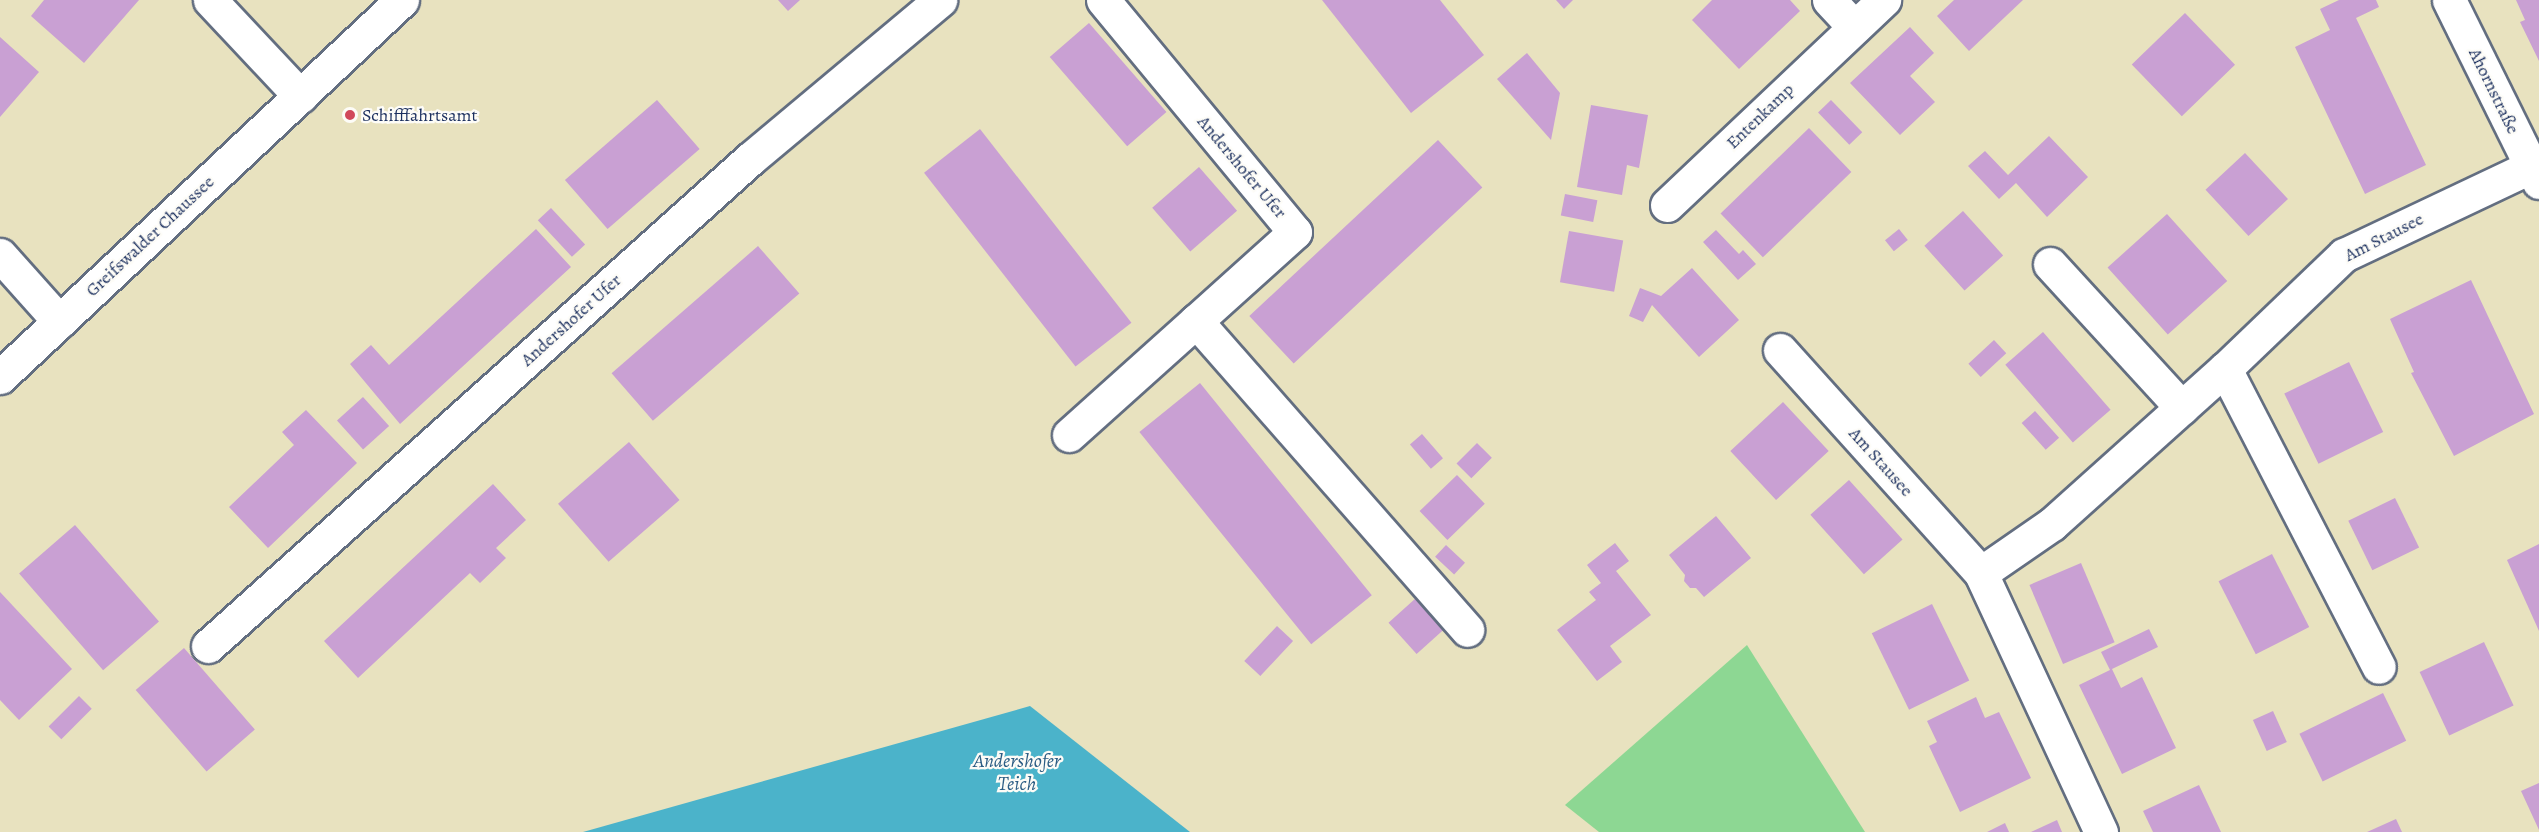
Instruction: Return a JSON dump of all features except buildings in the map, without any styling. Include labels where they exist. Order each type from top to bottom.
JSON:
[{"type":"street","points":[[210,0],[300,96]]},
{"type":"street","name":"Greifswalder Chaussee","points":[[0,377],[402,0]]},
{"type":"street","name":"Andershofer Ufer","points":[[208,646],[750,159],[940,0]]},
{"type":"street","name":"Andershofer Ufer","points":[[1068,435],[1295,232],[1103,0]]},
{"type":"street","points":[[1829,0],[1854,27]]},
{"type":"street","name":"Entenkamp","points":[[1667,205],[1884,0]]},
{"type":"street","name":"Ahornstraße","points":[[2449,0],[2536,170]]},
{"type":"street","name":"Am Stausee","points":[[1982,573],[2052,524],[2225,369],[2344,255],[2536,170]]},
{"type":"street","points":[[0,255],[59,321]]},
{"type":"street","points":[[2050,264],[2182,408]]},
{"type":"street","points":[[1196,321],[1467,630]]},
{"type":"street","name":"Am Stausee","points":[[1780,350],[1982,573],[2101,832]]},
{"type":"street","points":[[2225,369],[2379,667]]},
{"type":"green space","points":[[1747,645],[1865,832],[1599,832],[1565,805]]},
{"type":"water","name":"Andershofer Teich","points":[[1030,706],[1190,832],[583,832]]},
{"type":"place","name":"Schifffahrtsamt","points":[[350,115]]}]
